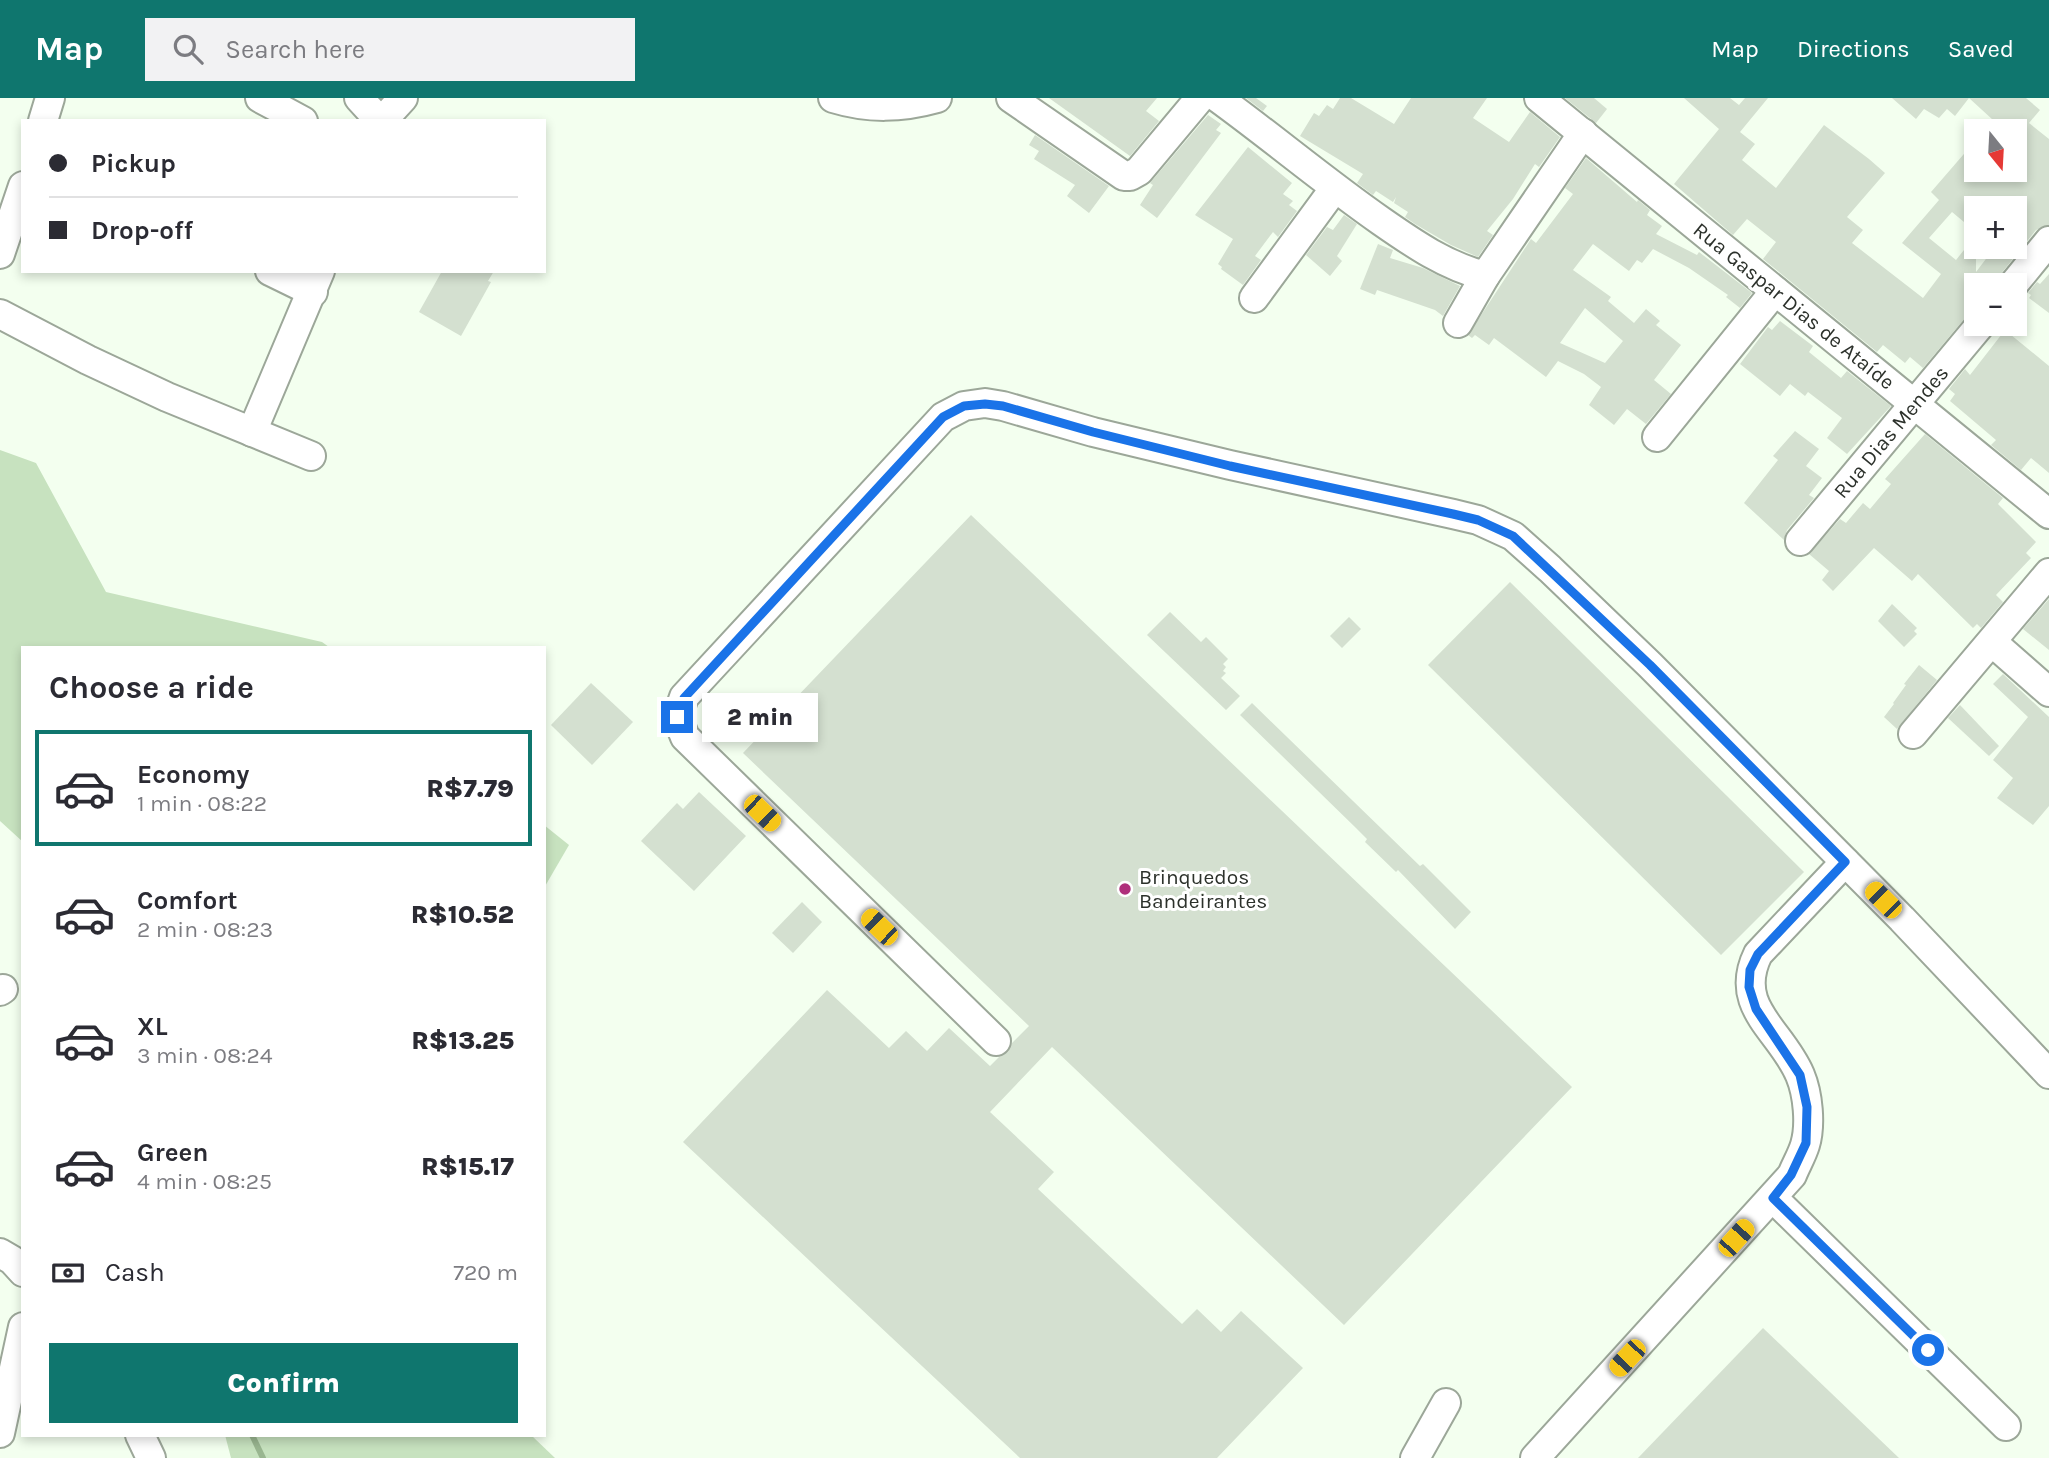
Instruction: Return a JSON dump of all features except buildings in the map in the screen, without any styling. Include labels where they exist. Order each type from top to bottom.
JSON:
[{"type":"street","points":[[44,119],[50,98]]},
{"type":"street","points":[[260,98],[299,119]]},
{"type":"street","points":[[359,98],[379,119]]},
{"type":"street","points":[[383,119],[403,98]]},
{"type":"street","points":[[832,98],[890,107],[937,98]]},
{"type":"street","points":[[1011,98],[1124,176],[1139,171],[1200,98]]},
{"type":"street","points":[[1218,98],[1334,189],[1405,238],[1455,267],[1485,276]]},
{"type":"street","name":"Rua Gaspar Dias de Ataíde","points":[[1539,98],[2049,514]]},
{"type":"street","points":[[1458,323],[1485,276],[1583,133]]},
{"type":"street","points":[[1254,298],[1334,189]]},
{"type":"street","points":[[0,254],[21,192]]},
{"type":"street","points":[[2023,273],[2049,241]]},
{"type":"street","points":[[252,432],[316,281],[279,273]]},
{"type":"street","points":[[1657,437],[1774,290]]},
{"type":"street","points":[[0,314],[167,397],[311,456]]},
{"type":"street","name":"Rua Dias Mendes","points":[[1800,541],[1971,336]]},
{"type":"street","points":[[996,1041],[685,737],[677,717],[684,698],[943,417],[964,406],[985,404],[1003,406],[1093,432],[1230,466],[1478,520],[1513,536],[1650,665],[2049,1074]]},
{"type":"street","points":[[1913,734],[2049,573]]},
{"type":"street","points":[[1992,642],[2049,692]]},
{"type":"street","points":[[1535,1458],[1791,1175],[1806,1143],[1807,1107],[1800,1075],[1756,1009],[1749,987],[1750,970],[1758,954],[1845,862]]},
{"type":"street","points":[[1773,1198],[2006,1426]]},
{"type":"street","points":[[0,1253],[21,1270]]},
{"type":"street","points":[[0,1433],[21,1335]]},
{"type":"street","points":[[1415,1458],[1446,1403]]},
{"type":"street","points":[[141,1437],[151,1458]]},
{"type":"green space","points":[[0,450],[36,463],[106,592],[322,642],[328,646],[21,646],[21,840],[0,821]]},
{"type":"green space","points":[[546,827],[569,845],[546,885]]},
{"type":"green space","points":[[226,1437],[533,1437],[555,1458],[231,1458]]},
{"type":"waterway","points":[[253,1437],[263,1458]]},
{"type":"place","name":"Brinquedos Bandeirantes","points":[[1125,889]]},
{"type":"route","points":[[677,717],[684,698],[943,417],[964,406],[1003,406],[1093,432],[1230,466],[1478,520],[1513,536],[1650,665],[1845,862],[1758,954],[1750,970],[1749,987],[1756,1009],[1800,1075],[1807,1107],[1806,1143],[1791,1175],[1773,1198],[1928,1350]]}]
